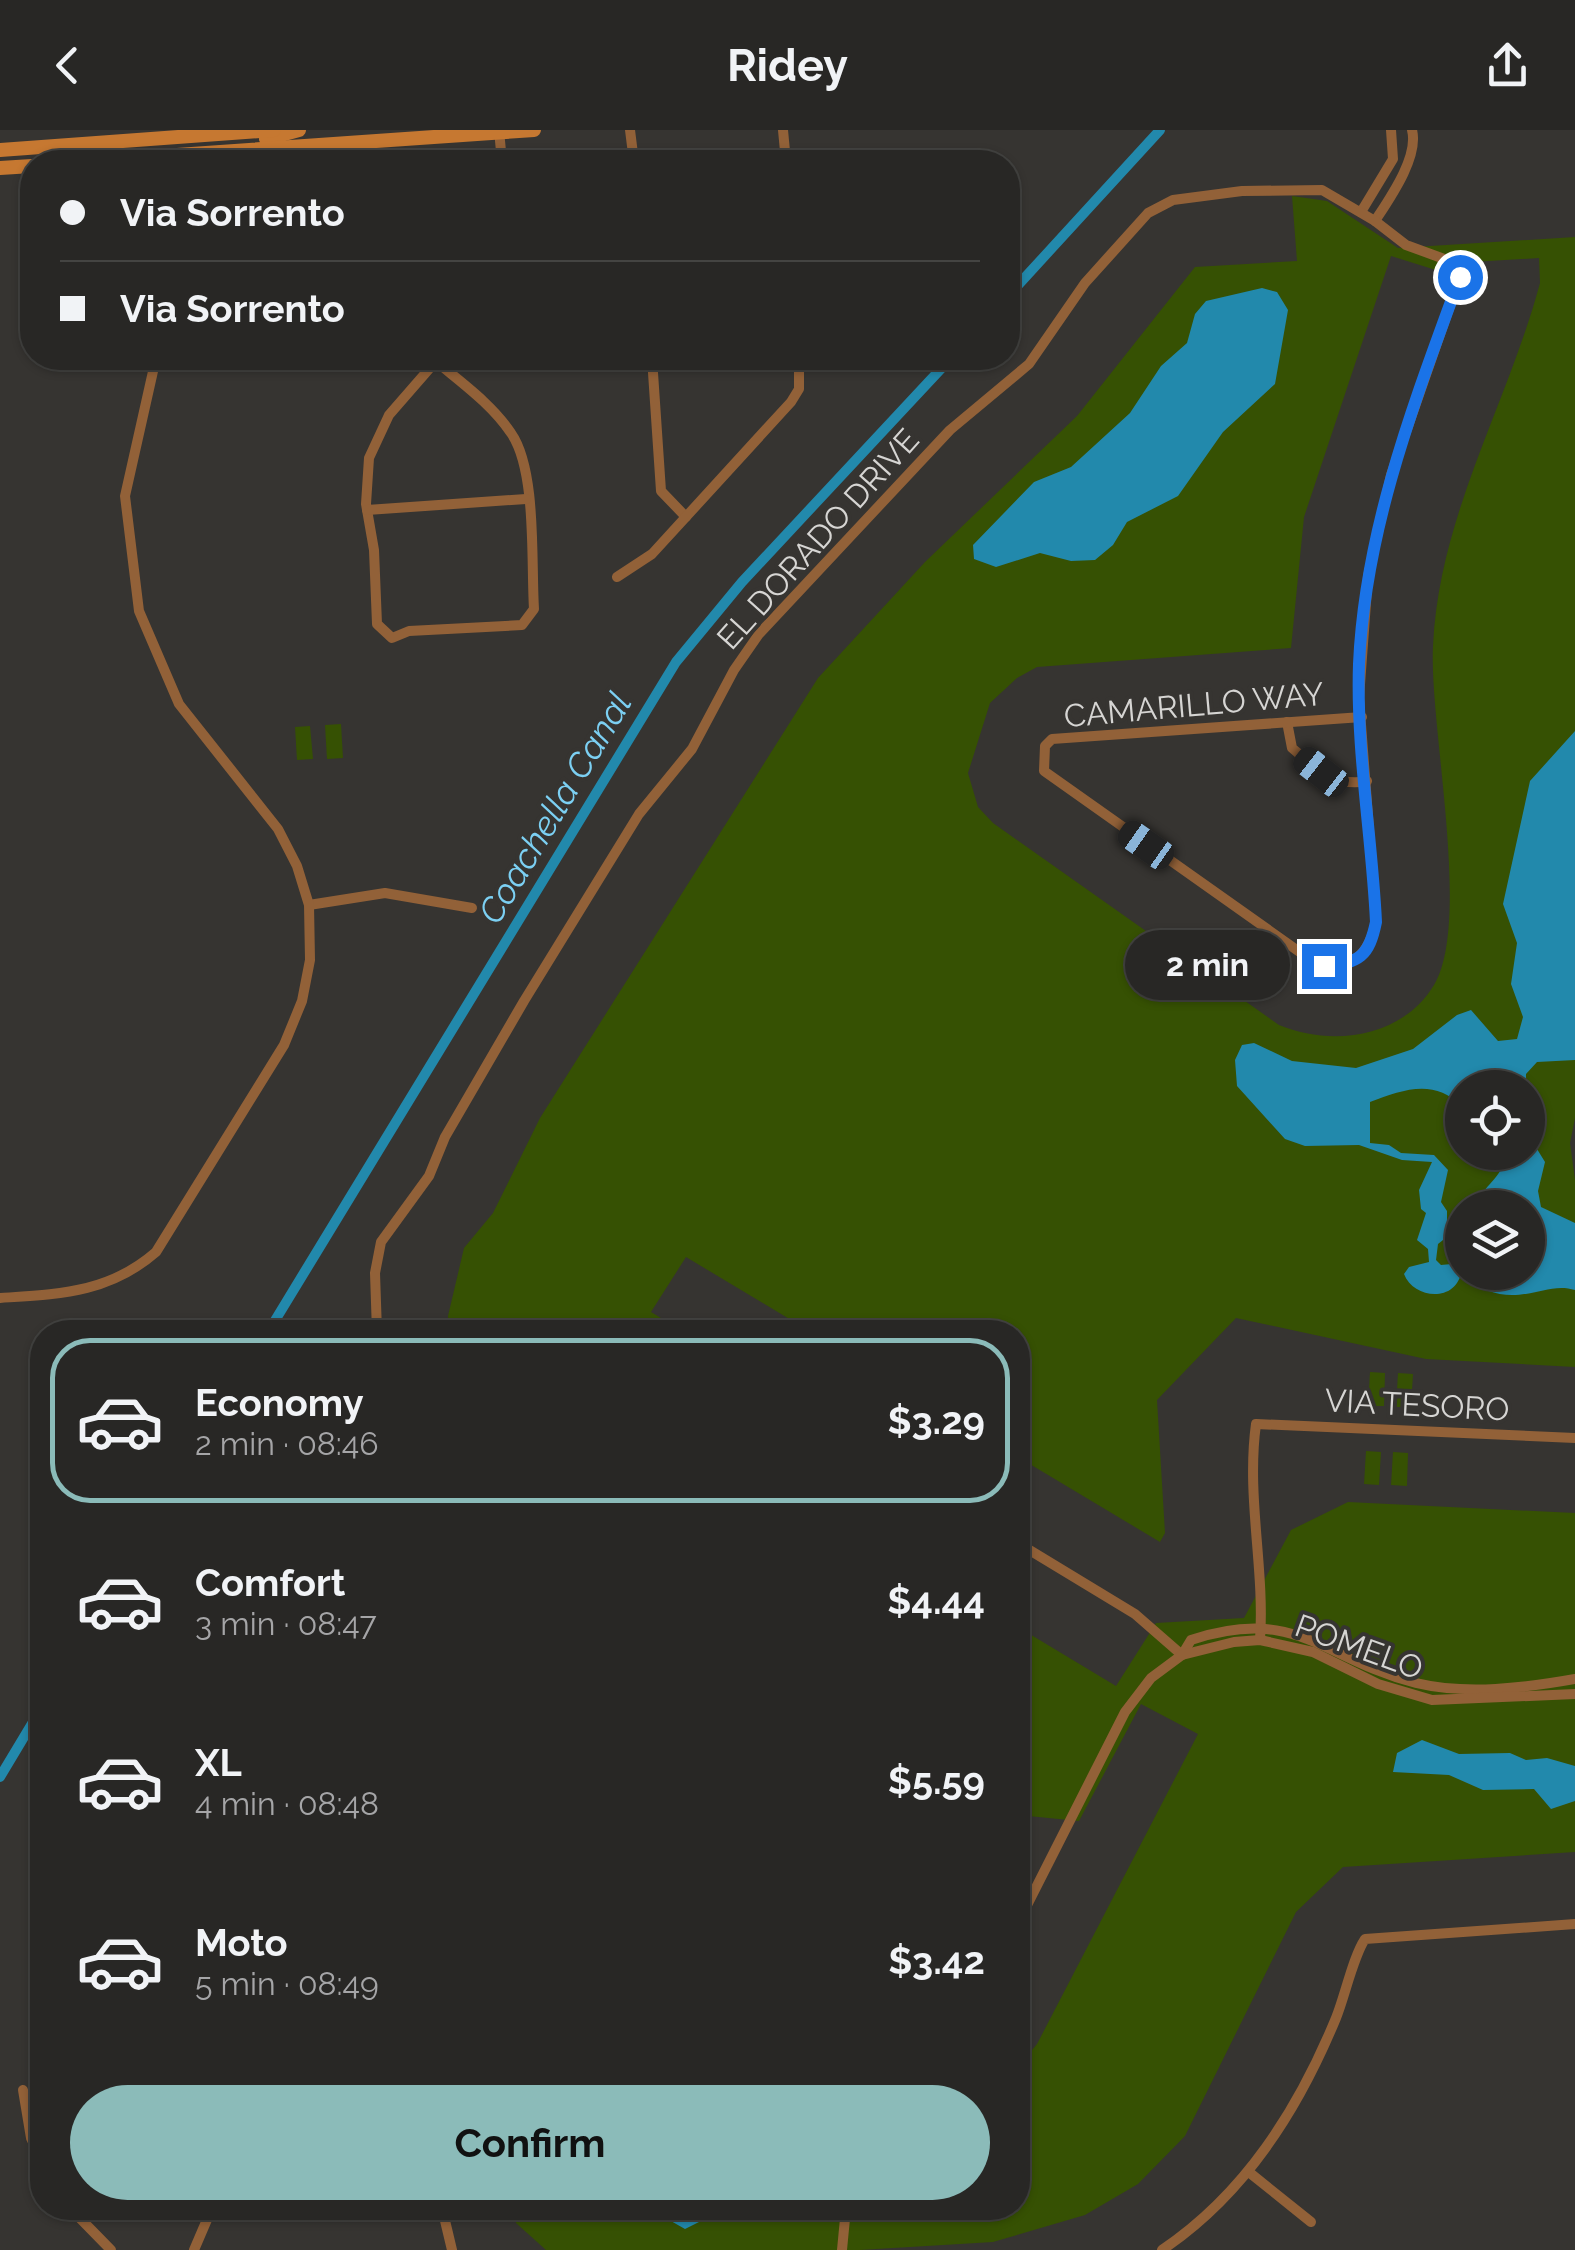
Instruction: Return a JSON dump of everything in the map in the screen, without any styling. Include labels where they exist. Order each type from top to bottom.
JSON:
[{"type":"main road","points":[[0,150],[274,130]]},
{"type":"main road","points":[[163,150],[276,139],[299,130]]},
{"type":"main road","points":[[267,150],[534,130]]},
{"type":"street","points":[[1361,212],[1382,184],[1393,160],[1391,130]]},
{"type":"street","points":[[1375,221],[1396,189],[1410,150],[1412,130]]},
{"type":"street","points":[[340,144],[340,150]]},
{"type":"street","points":[[1392,148],[1410,150]]},
{"type":"street","name":"EL DORADO DRIVE","points":[[377,1320],[375,1273],[382,1242],[429,1176],[445,1137],[514,1018],[639,814],[692,749],[734,670],[759,634],[950,430],[1029,364],[1085,283],[1148,213],[1173,200],[1322,190],[1375,221],[1406,245],[1458,264],[1460,277],[1377,526],[1360,652],[1362,716]]},
{"type":"street","points":[[0,1298],[106,1286],[134,1272],[156,1252],[284,1046],[305,987],[308,905],[297,866],[278,829],[179,704],[139,611],[125,496],[153,370]]},
{"type":"street","points":[[427,370],[388,416],[365,476],[379,629],[392,638],[410,632],[528,622],[534,608],[524,461],[512,434],[447,370]]},
{"type":"street","points":[[653,370],[662,492],[686,517]]},
{"type":"street","points":[[617,578],[652,554],[791,402],[799,389],[799,370]]},
{"type":"street","points":[[367,510],[526,499]]},
{"type":"street","points":[[1288,722],[1292,748],[1321,772],[1342,783],[1367,782],[1362,716]]},
{"type":"street","name":"CAMARILLO WAY","points":[[1362,716],[1052,739],[1043,760],[1044,770],[1052,780],[1324,966],[1356,960],[1370,947],[1376,922],[1367,782]]},
{"type":"street","points":[[308,905],[385,893],[472,908]]},
{"type":"street","name":"VIA TESORO","points":[[1262,1626],[1250,1487],[1256,1424],[1575,1438]]},
{"type":"street","points":[[1030,1550],[1135,1614],[1182,1656],[1151,1678],[1125,1712],[1030,1900]]},
{"type":"street","points":[[1260,1640],[1262,1626]]},
{"type":"street","name":"POMELO","points":[[1182,1656],[1191,1640],[1262,1626],[1314,1641],[1417,1683],[1486,1688],[1575,1679]]},
{"type":"street","name":"POMELO","points":[[1182,1656],[1234,1642],[1260,1640],[1312,1652],[1378,1684],[1432,1700],[1575,1694]]},
{"type":"street","points":[[1162,2250],[1212,2211],[1250,2173],[1283,2122],[1334,2022],[1365,1939],[1575,1924]]},
{"type":"street","points":[[22,2090],[30,2133]]},
{"type":"street","points":[[1250,2173],[1310,2222]]},
{"type":"street","points":[[82,2220],[111,2250]]},
{"type":"street","points":[[194,2250],[207,2220]]},
{"type":"street","points":[[445,2220],[452,2250]]},
{"type":"street","points":[[842,2250],[845,2220]]},
{"type":"green space","points":[[1292,196],[1327,201],[1398,248],[1575,237],[1575,1118],[1570,1143],[1575,1180],[1575,1367],[1426,1359],[1236,1318],[1157,1400],[1165,1533],[1160,1542],[1030,1464],[1030,1320],[791,1320],[686,1257],[651,1312],[664,1320],[448,1320],[464,1248],[493,1213],[540,1118],[818,678],[925,562],[1077,416],[1195,267],[1297,261]],"holes":[[[1391,256],[1439,271],[1472,262],[1539,258],[1540,283],[1461,506],[1438,598],[1433,681],[1449,871],[1445,955],[1434,985],[1404,1017],[1364,1033],[1343,1036],[1300,1032],[1279,1025],[993,823],[978,807],[968,773],[990,703],[1017,678],[1037,667],[1291,648],[1304,517]]]},
{"type":"green space","points":[[341,724],[343,758],[327,759],[325,725]]},
{"type":"green space","points":[[310,726],[313,759],[297,760],[295,727]]},
{"type":"green space","points":[[1370,1372],[1385,1373],[1384,1406],[1368,1406]]},
{"type":"green space","points":[[1398,1373],[1413,1374],[1411,1407],[1396,1407]]},
{"type":"green space","points":[[1366,1451],[1381,1452],[1379,1485],[1364,1484]]},
{"type":"green space","points":[[1393,1452],[1408,1453],[1407,1486],[1391,1485]]},
{"type":"green space","points":[[1348,1502],[1575,1513],[1575,1852],[1343,1867],[1296,1912],[1185,2136],[1138,2184],[1085,2215],[993,2242],[860,2250],[546,2250],[516,2223],[516,2220],[1030,2220],[1030,2052],[1198,1734],[1141,1704],[1079,1821],[1030,1816],[1030,1634],[1116,1686],[1156,1623],[1244,1618],[1291,1530]]},
{"type":"water","points":[[1262,288],[1277,292],[1288,310],[1275,384],[1223,432],[1178,496],[1127,522],[1113,545],[1095,560],[1071,561],[1040,553],[996,567],[974,559],[973,545],[1034,482],[1071,467],[1130,413],[1161,366],[1187,343],[1195,314],[1206,301]]},
{"type":"water","points":[[1575,731],[1575,1060],[1537,1062],[1530,1070],[1445,1070],[1445,1094],[1430,1089],[1407,1090],[1370,1102],[1370,1143],[1389,1145],[1401,1153],[1434,1155],[1448,1170],[1441,1202],[1445,1208],[1445,1241],[1438,1244],[1436,1260],[1445,1265],[1445,1290],[1450,1290],[1437,1294],[1417,1289],[1404,1274],[1409,1267],[1429,1262],[1428,1249],[1417,1240],[1426,1213],[1421,1209],[1419,1190],[1432,1162],[1402,1160],[1359,1145],[1305,1146],[1285,1139],[1237,1086],[1235,1060],[1242,1045],[1254,1043],[1292,1061],[1356,1068],[1413,1049],[1457,1015],[1471,1010],[1498,1041],[1517,1039],[1523,1017],[1511,984],[1517,943],[1503,904],[1530,781]]},
{"type":"water","points":[[1543,1170],[1538,1190],[1484,1190],[1499,1172]]},
{"type":"water","points":[[1545,1209],[1575,1223],[1575,1290],[1545,1290]]},
{"type":"water","points":[[1486,1290],[1544,1290],[1512,1295]]},
{"type":"water","points":[[1422,1740],[1459,1754],[1510,1753],[1526,1760],[1547,1758],[1575,1766],[1575,1801],[1551,1809],[1534,1789],[1483,1790],[1449,1775],[1393,1772],[1397,1753]]},
{"type":"water","points":[[669,2220],[702,2220],[701,2221],[685,2229]]},
{"type":"waterway","name":"Coachella Canal","points":[[1020,283],[1160,130]]},
{"type":"waterway","name":"Coachella Canal","points":[[275,1320],[676,662],[742,582],[940,370]]},
{"type":"waterway","name":"Coachella Canal","points":[[0,1777],[30,1727]]},
{"type":"route","points":[[1324,966],[1356,960],[1370,947],[1376,922],[1359,666],[1368,576],[1391,475],[1460,277]]}]
